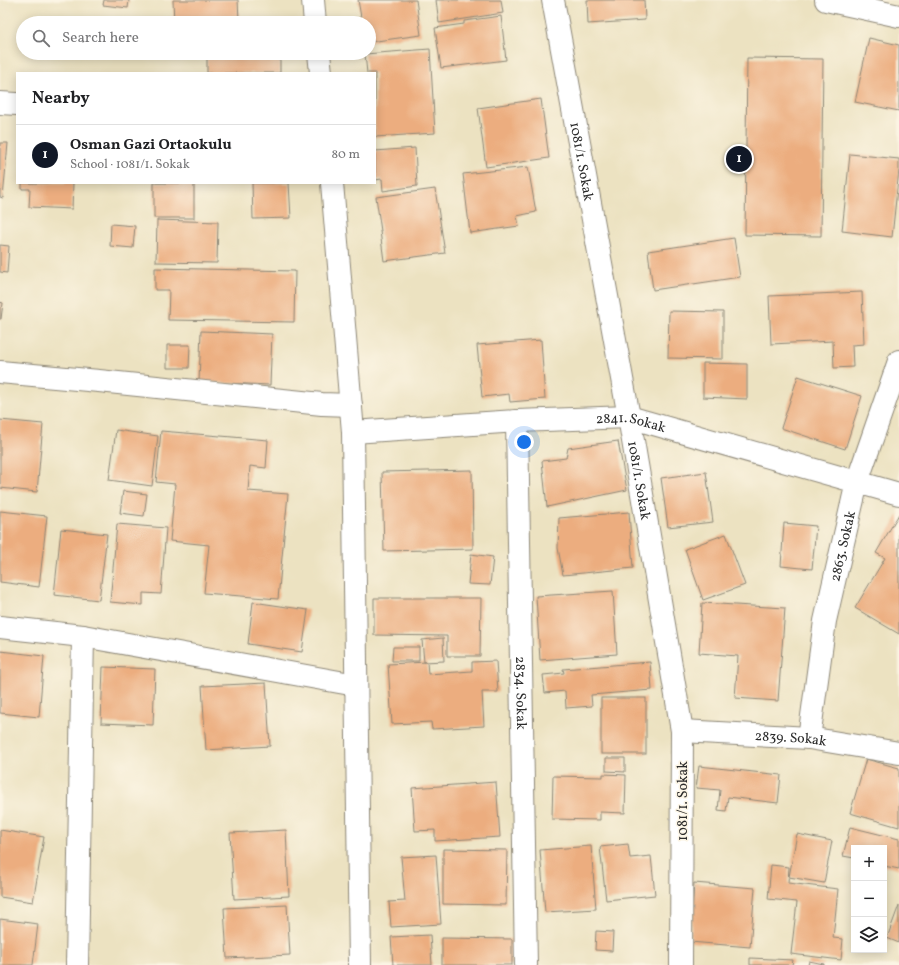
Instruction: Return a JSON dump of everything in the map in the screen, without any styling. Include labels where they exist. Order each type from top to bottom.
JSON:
[{"type":"street","points":[[313,0],[314,16]]},
{"type":"street","name":"1081/1. Sokak","points":[[553,0],[629,417],[682,731],[681,965]]},
{"type":"street","points":[[826,0],[899,16]]},
{"type":"street","points":[[320,60],[321,72]]},
{"type":"street","points":[[0,103],[16,104]]},
{"type":"street","points":[[332,184],[353,432],[360,965]]},
{"type":"street","name":"2863. Sokak","points":[[809,738],[824,621],[856,482],[899,361]]},
{"type":"street","points":[[0,372],[322,404],[351,405]]},
{"type":"street","name":"2841. Sokak","points":[[353,432],[517,421],[629,417],[899,494]]},
{"type":"street","name":"2834. Sokak","points":[[517,421],[526,965]]},
{"type":"street","points":[[0,628],[83,636],[356,685]]},
{"type":"street","points":[[78,965],[83,636]]},
{"type":"street","name":"2839. Sokak","points":[[682,731],[809,738],[899,752]]},
{"type":"building","points":[[104,0],[129,0],[128,8],[103,5]]},
{"type":"building","points":[[173,0],[238,0],[239,16],[174,16]]},
{"type":"building","points":[[358,0],[416,0],[421,35],[376,41],[376,16],[361,16]]},
{"type":"building","points":[[436,0],[501,0],[503,13],[439,23]]},
{"type":"building","points":[[587,0],[644,0],[645,20],[588,24]]},
{"type":"building","points":[[501,16],[506,60],[441,68],[435,28],[464,24],[464,21]]},
{"type":"building","points":[[869,38],[899,45],[899,111],[855,102]]},
{"type":"building","points":[[430,49],[435,133],[376,137],[376,72],[367,72],[366,60],[376,60],[376,53]]},
{"type":"building","points":[[747,58],[823,59],[821,236],[745,235]]},
{"type":"building","points":[[207,60],[280,60],[280,72],[207,72]]},
{"type":"building","points":[[541,99],[549,158],[486,167],[478,108]]},
{"type":"building","points":[[0,143],[8,143],[3,198],[0,197]]},
{"type":"building","points":[[415,148],[417,186],[383,191],[382,179],[376,180],[376,151]]},
{"type":"building","points":[[850,154],[899,159],[892,237],[842,231]]},
{"type":"building","points":[[528,167],[536,212],[517,216],[519,226],[470,233],[463,174]]},
{"type":"building","points":[[22,184],[73,184],[72,209],[29,207],[30,189],[22,189]]},
{"type":"building","points":[[154,184],[194,184],[194,218],[154,218]]},
{"type":"building","points":[[252,184],[289,184],[291,218],[253,219]]},
{"type":"building","points":[[435,189],[445,253],[384,261],[376,197]]},
{"type":"building","points":[[157,220],[218,222],[217,263],[156,262]]},
{"type":"building","points":[[111,224],[135,226],[133,248],[110,246]]},
{"type":"building","points":[[734,238],[740,277],[653,290],[648,251]]},
{"type":"building","points":[[0,245],[9,246],[7,273],[0,272]]},
{"type":"building","points":[[155,268],[295,271],[294,322],[168,320],[169,290],[155,290]]},
{"type":"building","points":[[862,292],[864,344],[852,345],[853,367],[834,368],[833,341],[771,344],[769,296]]},
{"type":"building","points":[[0,302],[3,303],[1,319],[0,319]]},
{"type":"building","points":[[669,311],[723,312],[723,359],[668,358]]},
{"type":"building","points":[[201,331],[272,334],[270,385],[199,382]]},
{"type":"building","points":[[541,340],[545,399],[510,402],[509,394],[482,397],[477,345]]},
{"type":"building","points":[[167,345],[190,345],[189,368],[167,368]]},
{"type":"building","points":[[703,363],[747,364],[747,399],[703,397]]},
{"type":"building","points":[[798,376],[862,396],[845,449],[781,428]]},
{"type":"building","points":[[0,420],[43,424],[37,492],[0,488]]},
{"type":"building","points":[[116,430],[158,436],[152,486],[109,480]]},
{"type":"building","points":[[161,431],[268,440],[266,468],[250,466],[248,491],[288,494],[278,599],[204,593],[209,545],[170,541],[175,484],[156,482]]},
{"type":"building","points":[[618,441],[627,490],[547,507],[542,461],[566,458],[568,448]]},
{"type":"building","points":[[472,470],[473,549],[384,551],[382,472]]},
{"type":"building","points":[[706,472],[713,522],[668,527],[661,478]]},
{"type":"building","points":[[123,491],[147,494],[144,516],[120,513]]},
{"type":"building","points":[[0,511],[47,516],[39,587],[0,582]]},
{"type":"building","points":[[629,512],[633,568],[563,575],[558,548],[559,518]]},
{"type":"building","points":[[899,514],[899,634],[855,608],[885,558],[876,553]]},
{"type":"building","points":[[784,523],[816,526],[812,569],[781,566]]},
{"type":"building","points":[[117,524],[166,528],[161,594],[143,593],[143,605],[110,602]]},
{"type":"building","points":[[61,529],[107,534],[99,600],[54,595]]},
{"type":"building","points":[[726,534],[745,585],[703,600],[685,549]]},
{"type":"building","points":[[471,554],[493,557],[490,585],[468,584]]},
{"type":"building","points":[[613,591],[617,654],[540,660],[536,596]]},
{"type":"building","points":[[374,598],[481,598],[480,656],[447,656],[447,636],[374,635]]},
{"type":"building","points":[[253,602],[308,610],[302,652],[248,644]]},
{"type":"building","points":[[702,603],[785,608],[778,701],[735,698],[738,656],[699,653]]},
{"type":"building","points":[[443,638],[444,661],[424,662],[422,640]]},
{"type":"building","points":[[393,647],[419,647],[419,661],[392,661]]},
{"type":"building","points":[[0,651],[44,656],[39,717],[0,713]]},
{"type":"building","points":[[496,661],[498,692],[482,692],[484,726],[432,729],[431,722],[392,724],[388,664],[427,662],[428,674],[472,671],[472,662]]},
{"type":"building","points":[[650,662],[652,690],[591,695],[592,706],[566,708],[565,691],[545,693],[543,675],[564,673],[563,669]]},
{"type":"building","points":[[103,667],[155,669],[153,725],[101,723]]},
{"type":"building","points":[[266,683],[270,746],[206,750],[202,686]]},
{"type":"building","points":[[601,698],[646,698],[646,754],[601,754]]},
{"type":"building","points":[[606,758],[625,758],[625,772],[606,771]]},
{"type":"building","points":[[866,759],[899,768],[899,827],[850,813]]},
{"type":"building","points":[[699,766],[781,775],[778,803],[728,797],[726,811],[718,810],[720,790],[696,788]]},
{"type":"building","points":[[603,774],[626,775],[625,813],[600,812],[600,820],[552,819],[553,776],[603,777]]},
{"type":"building","points":[[496,782],[500,837],[435,841],[435,830],[415,831],[412,788]]},
{"type":"building","points":[[850,827],[899,839],[899,869],[887,867],[887,845],[851,845],[851,857],[843,856]]},
{"type":"building","points":[[0,830],[44,837],[33,902],[0,897]]},
{"type":"building","points":[[286,830],[289,896],[234,899],[230,833]]},
{"type":"building","points":[[797,834],[832,841],[824,883],[789,877]]},
{"type":"building","points":[[628,844],[630,858],[651,856],[655,895],[606,900],[600,847]]},
{"type":"building","points":[[591,846],[596,909],[545,912],[540,850]]},
{"type":"building","points":[[443,849],[507,850],[506,905],[443,904]]},
{"type":"building","points":[[436,855],[441,924],[391,927],[389,902],[405,901],[401,857]]},
{"type":"building","points":[[771,865],[789,867],[788,883],[838,889],[833,938],[843,939],[841,960],[791,954],[797,902],[768,899]]},
{"type":"building","points":[[694,883],[755,888],[750,947],[690,942]]},
{"type":"building","points":[[287,905],[290,955],[227,958],[224,908]]},
{"type":"building","points":[[899,905],[899,943],[887,938]]},
{"type":"building","points":[[0,919],[38,924],[33,965],[0,965]]},
{"type":"building","points":[[596,931],[613,932],[612,951],[595,950]]},
{"type":"building","points":[[430,935],[432,965],[393,965],[391,937]]},
{"type":"building","points":[[442,938],[512,939],[512,965],[442,965]]},
{"type":"building","points":[[750,958],[793,960],[792,965],[750,965]]},
{"type":"building","points":[[809,961],[824,964],[824,965],[808,965]]},
{"type":"place","name":"Osman Gazi Ortaokulu","points":[[739,159]]}]
